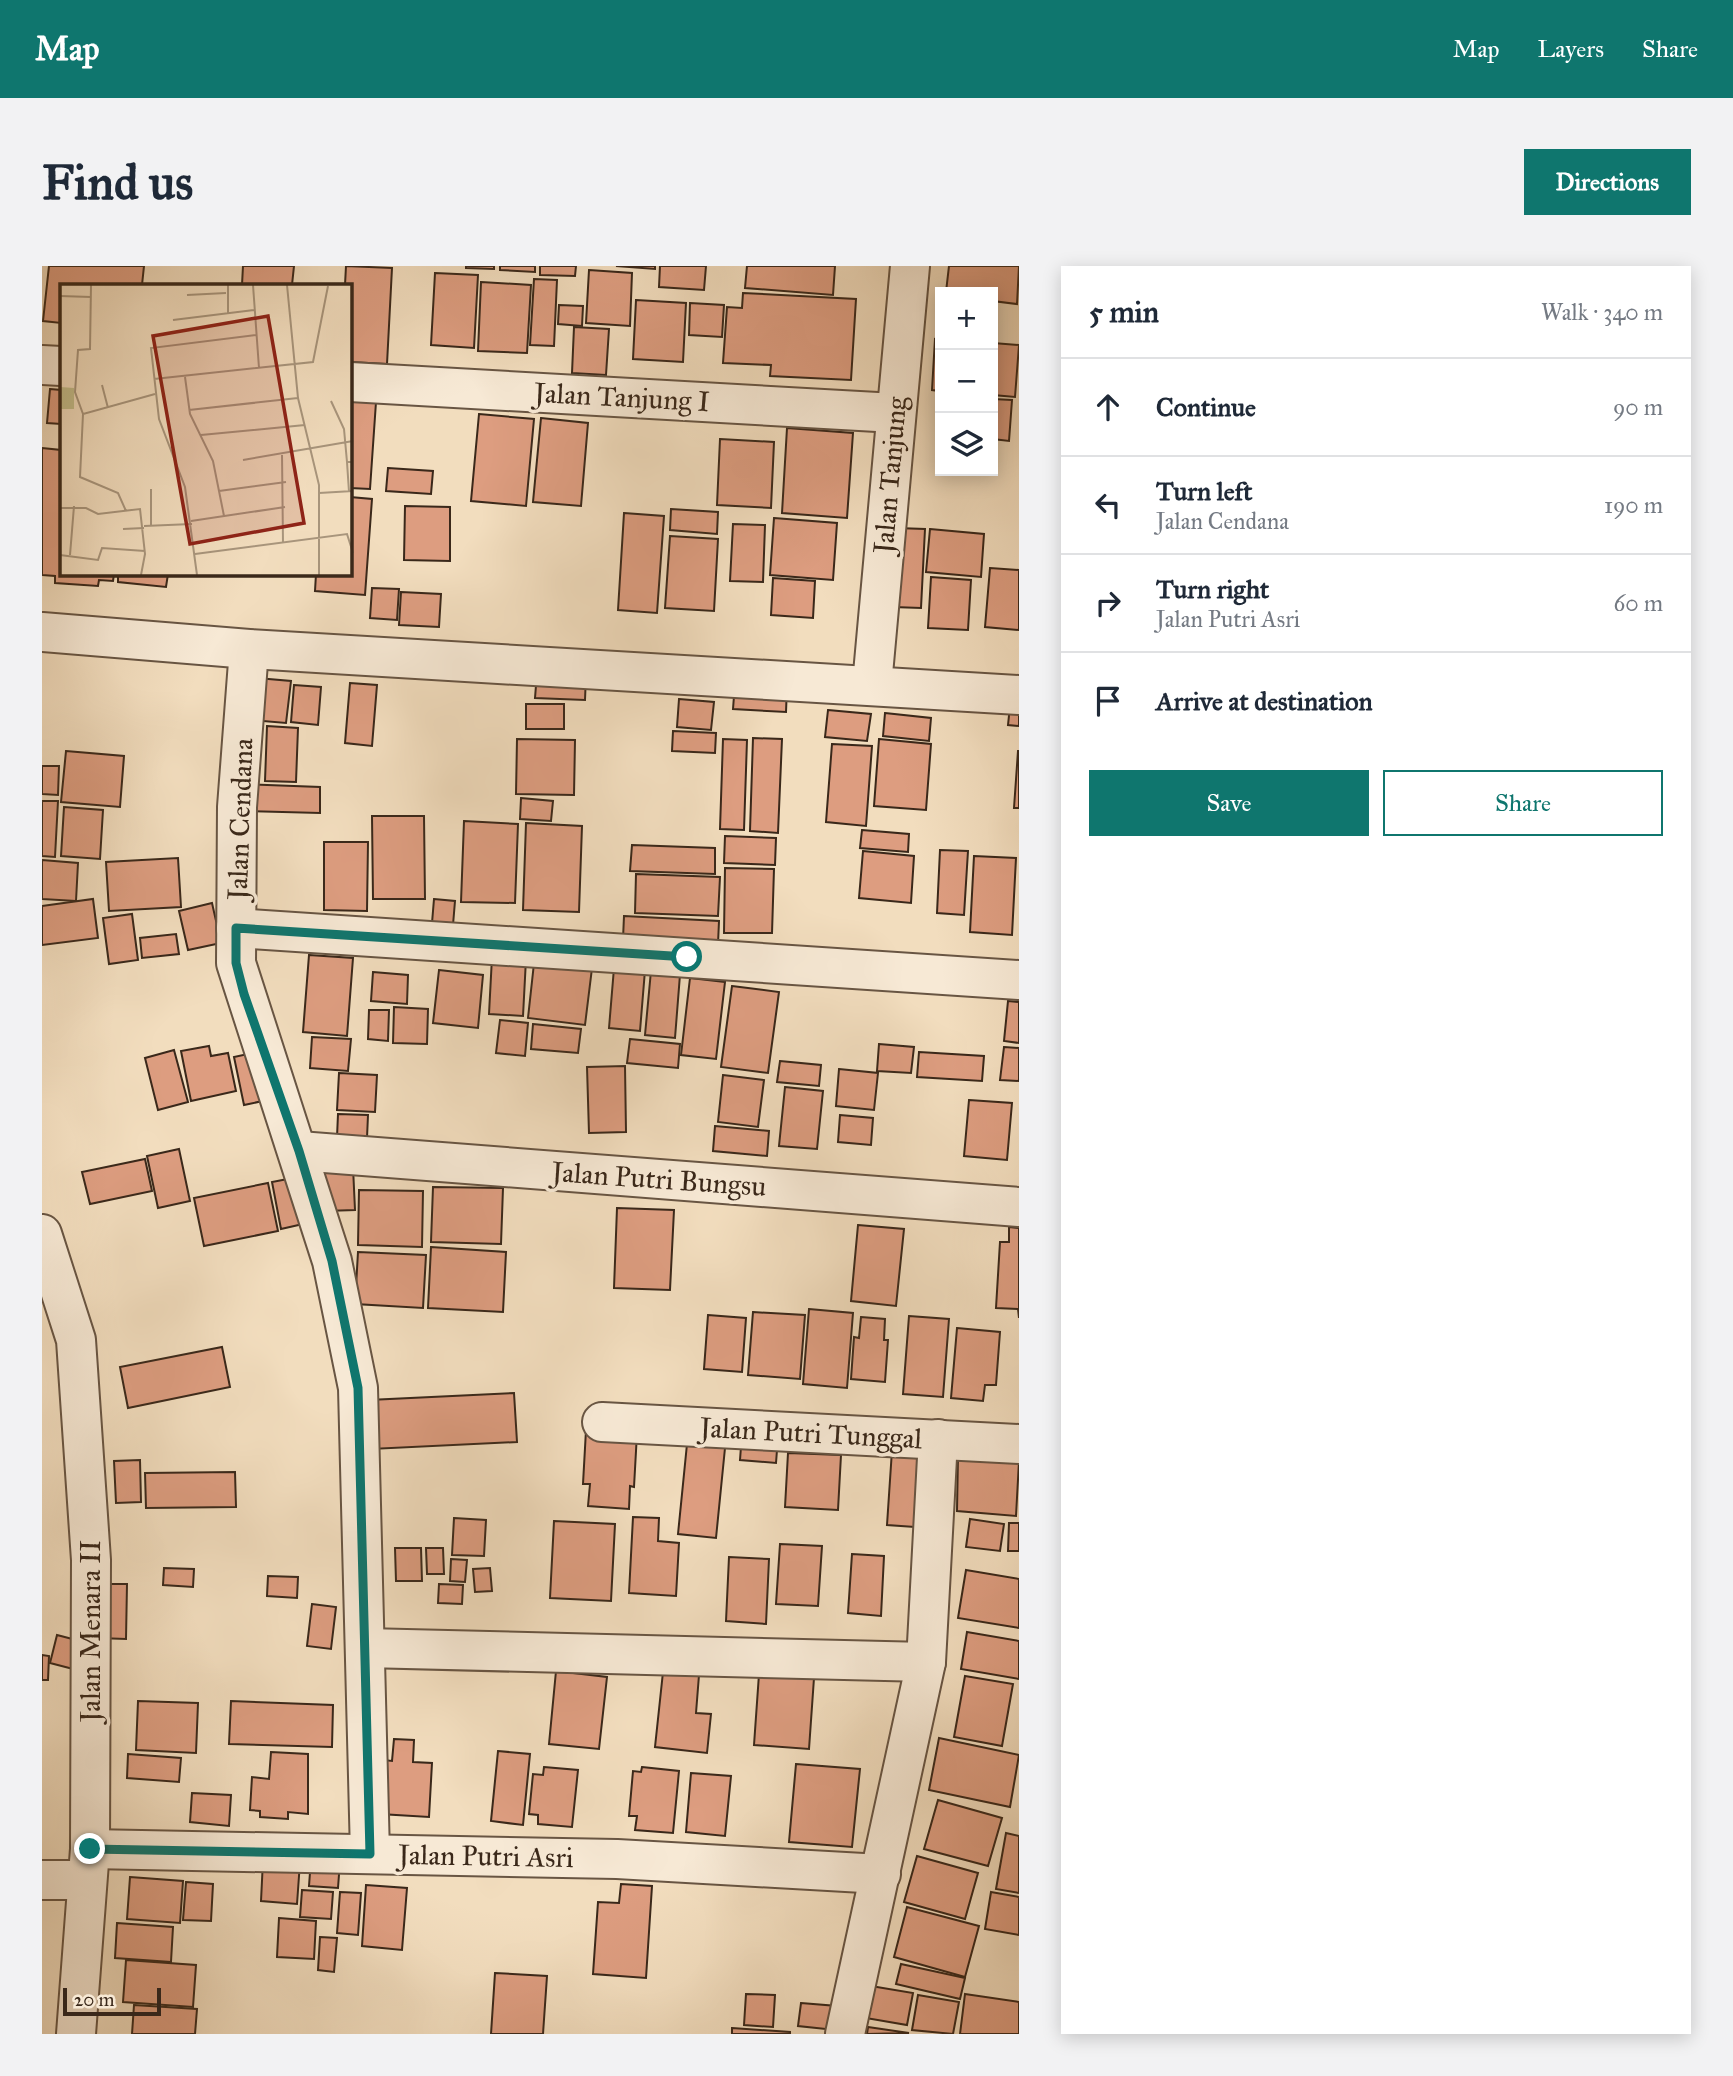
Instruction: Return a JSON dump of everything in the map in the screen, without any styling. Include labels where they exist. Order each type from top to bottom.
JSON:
[{"type":"street","name":"Jalan Tanjung","points":[[872,685],[910,266]]},
{"type":"street","points":[[42,365],[60,366]]},
{"type":"street","name":"Jalan Tanjung I","points":[[352,382],[895,412]]},
{"type":"street","points":[[42,632],[249,649],[1019,695]]},
{"type":"street","name":"Jalan Cendana","points":[[249,649],[237,807],[236,963],[244,994],[299,1151],[332,1261],[358,1388],[370,1854]]},
{"type":"street","points":[[236,928],[1019,980]]},
{"type":"street","name":"Jalan Putri Bungsu","points":[[299,1151],[1019,1207]]},
{"type":"street","name":"Jalan Menara II","points":[[42,1234],[76,1340],[85,1441],[91,1560],[89,1864],[76,2034]]},
{"type":"street","name":"Jalan Putri Tunggal","points":[[602,1422],[1019,1444]]},
{"type":"street","points":[[845,2034],[926,1662],[938,1439]]},
{"type":"street","points":[[365,1648],[926,1662]]},
{"type":"street","name":"Jalan Putri Asri","points":[[42,1880],[89,1864],[370,1854],[617,1859],[881,1874]]},
{"type":"building","points":[[49,266],[144,266],[142,284],[60,284],[60,323],[43,321]]},
{"type":"building","points":[[243,266],[294,266],[292,284],[242,284]]},
{"type":"building","points":[[346,266],[392,268],[387,364],[352,362],[352,284],[345,284]]},
{"type":"building","points":[[494,266],[494,269],[466,268]]},
{"type":"building","points":[[500,266],[535,266],[535,272],[500,270]]},
{"type":"building","points":[[540,266],[576,266],[575,276],[540,275]]},
{"type":"building","points":[[616,266],[655,266],[655,269]]},
{"type":"building","points":[[660,266],[706,266],[704,290],[659,287]]},
{"type":"building","points":[[747,266],[835,266],[833,295],[745,288]]},
{"type":"building","points":[[949,266],[1019,266],[1017,304],[998,302],[998,287],[947,287]]},
{"type":"building","points":[[589,270],[632,273],[630,326],[586,323]]},
{"type":"building","points":[[435,273],[478,275],[474,348],[431,345]]},
{"type":"building","points":[[534,279],[557,280],[554,346],[530,345]]},
{"type":"building","points":[[481,282],[531,285],[527,353],[478,351]]},
{"type":"building","points":[[743,293],[856,299],[851,380],[770,376],[771,365],[723,363],[727,307],[742,308]]},
{"type":"building","points":[[636,300],[686,303],[683,362],[633,359]]},
{"type":"building","points":[[690,303],[724,305],[722,337],[689,335]]},
{"type":"building","points":[[559,305],[583,306],[582,326],[558,324]]},
{"type":"building","points":[[574,327],[609,329],[606,375],[572,373]]},
{"type":"building","points":[[935,339],[935,390],[932,390]]},
{"type":"building","points":[[998,343],[1019,345],[1015,397],[998,395]]},
{"type":"building","points":[[50,389],[60,390],[60,424],[47,423]]},
{"type":"building","points":[[998,399],[1012,400],[1009,441],[998,440]]},
{"type":"building","points":[[352,400],[376,402],[370,489],[352,488]]},
{"type":"building","points":[[479,414],[534,419],[526,506],[471,501]]},
{"type":"building","points":[[541,418],[588,423],[581,506],[533,502]]},
{"type":"building","points":[[787,428],[853,433],[847,518],[782,513]]},
{"type":"building","points":[[720,439],[774,442],[771,508],[717,505]]},
{"type":"building","points":[[42,448],[60,450],[60,576],[114,576],[113,581],[99,580],[98,586],[55,583],[55,576],[42,575]]},
{"type":"building","points":[[388,468],[433,471],[431,494],[386,491]]},
{"type":"building","points":[[352,497],[372,499],[365,595],[315,591],[316,576],[352,576]]},
{"type":"building","points":[[405,506],[450,507],[450,561],[404,560]]},
{"type":"building","points":[[671,509],[718,512],[717,534],[670,530]]},
{"type":"building","points":[[624,513],[664,516],[657,613],[618,610]]},
{"type":"building","points":[[774,518],[837,523],[833,580],[770,575]]},
{"type":"building","points":[[733,524],[765,525],[763,582],[730,581]]},
{"type":"building","points":[[897,528],[925,529],[921,608],[893,607]]},
{"type":"building","points":[[930,529],[984,534],[981,577],[926,572]]},
{"type":"building","points":[[670,536],[718,539],[714,611],[665,608]]},
{"type":"building","points":[[990,568],[1019,570],[1019,630],[985,627]]},
{"type":"building","points":[[118,576],[168,576],[166,587],[118,582]]},
{"type":"building","points":[[931,577],[971,580],[968,630],[928,628]]},
{"type":"building","points":[[773,578],[815,581],[813,618],[771,615]]},
{"type":"building","points":[[372,588],[399,589],[397,620],[370,618]]},
{"type":"building","points":[[401,592],[441,594],[439,627],[399,625]]},
{"type":"building","points":[[537,673],[586,675],[585,700],[535,698]]},
{"type":"building","points":[[257,678],[291,681],[286,723],[252,720]]},
{"type":"building","points":[[350,683],[377,685],[372,746],[345,743]]},
{"type":"building","points":[[735,683],[787,686],[786,712],[733,709]]},
{"type":"building","points":[[294,685],[321,687],[318,725],[291,722]]},
{"type":"building","points":[[679,699],[714,702],[711,730],[677,727]]},
{"type":"building","points":[[526,704],[564,704],[564,729],[526,729]]},
{"type":"building","points":[[1010,706],[1019,706],[1019,726],[1008,725]]},
{"type":"building","points":[[828,710],[871,714],[867,741],[825,737]]},
{"type":"building","points":[[885,713],[931,718],[929,741],[883,736]]},
{"type":"building","points":[[267,726],[298,728],[296,782],[265,781]]},
{"type":"building","points":[[673,731],[716,733],[715,753],[672,751]]},
{"type":"building","points":[[753,738],[782,739],[778,833],[750,831]]},
{"type":"building","points":[[517,739],[575,740],[574,795],[516,794]]},
{"type":"building","points":[[723,739],[747,740],[744,830],[720,829]]},
{"type":"building","points":[[879,739],[931,744],[926,810],[874,806]]},
{"type":"building","points":[[832,744],[872,746],[866,826],[826,822]]},
{"type":"building","points":[[66,751],[124,756],[120,807],[61,802]]},
{"type":"building","points":[[1018,751],[1019,808],[1014,808]]},
{"type":"building","points":[[42,766],[59,766],[58,795],[42,794]]},
{"type":"building","points":[[242,784],[320,787],[320,813],[241,811]]},
{"type":"building","points":[[521,798],[553,801],[551,821],[520,819]]},
{"type":"building","points":[[42,801],[58,801],[55,857],[42,856]]},
{"type":"building","points":[[64,807],[103,810],[100,859],[61,856]]},
{"type":"building","points":[[372,816],[424,816],[425,899],[373,899]]},
{"type":"building","points":[[464,821],[518,824],[515,903],[461,902]]},
{"type":"building","points":[[526,823],[582,826],[579,912],[523,910]]},
{"type":"building","points":[[862,830],[909,834],[908,852],[860,848]]},
{"type":"building","points":[[725,836],[776,838],[775,865],[724,863]]},
{"type":"building","points":[[324,842],[368,842],[367,911],[324,910]]},
{"type":"building","points":[[632,845],[715,848],[715,874],[630,871]]},
{"type":"building","points":[[940,850],[968,851],[964,915],[937,913]]},
{"type":"building","points":[[863,851],[914,856],[911,903],[859,898]]},
{"type":"building","points":[[974,856],[1016,858],[1012,935],[970,932]]},
{"type":"building","points":[[178,858],[181,907],[109,911],[106,862]]},
{"type":"building","points":[[42,860],[78,863],[76,901],[42,899]]},
{"type":"building","points":[[725,868],[774,869],[772,933],[724,933]]},
{"type":"building","points":[[636,874],[720,877],[718,916],[635,913]]},
{"type":"building","points":[[93,899],[98,938],[42,945],[42,906]]},
{"type":"building","points":[[434,899],[455,901],[453,925],[432,923]]},
{"type":"building","points":[[212,903],[221,943],[188,950],[179,911]]},
{"type":"building","points":[[132,914],[138,960],[109,964],[103,918]]},
{"type":"building","points":[[624,916],[719,921],[718,944],[623,939]]},
{"type":"building","points":[[176,934],[179,954],[142,958],[140,938]]},
{"type":"building","points":[[535,954],[593,960],[585,1025],[528,1018]]},
{"type":"building","points":[[309,955],[353,958],[347,1036],[303,1032]]},
{"type":"building","points":[[615,956],[646,958],[640,1031],[609,1028]]},
{"type":"building","points":[[492,957],[526,959],[523,1016],[489,1014]]},
{"type":"building","points":[[652,960],[681,962],[675,1038],[645,1035]]},
{"type":"building","points":[[439,970],[483,975],[478,1028],[433,1023]]},
{"type":"building","points":[[373,972],[408,975],[407,1004],[371,1001]]},
{"type":"building","points":[[690,978],[725,982],[716,1059],[681,1055]]},
{"type":"building","points":[[732,986],[779,992],[768,1073],[721,1067]]},
{"type":"building","points":[[1008,1001],[1019,1002],[1019,1043],[1004,1041]]},
{"type":"building","points":[[394,1007],[428,1009],[427,1044],[393,1043]]},
{"type":"building","points":[[369,1010],[389,1010],[388,1041],[368,1039]]},
{"type":"building","points":[[500,1020],[528,1023],[525,1056],[496,1053]]},
{"type":"building","points":[[533,1024],[581,1029],[578,1053],[531,1049]]},
{"type":"building","points":[[312,1037],[351,1039],[348,1071],[310,1068]]},
{"type":"building","points":[[630,1039],[680,1044],[678,1068],[627,1063]]},
{"type":"building","points":[[879,1044],[914,1047],[911,1073],[877,1071]]},
{"type":"building","points":[[209,1046],[211,1056],[228,1053],[236,1091],[191,1101],[181,1051]]},
{"type":"building","points":[[1004,1047],[1019,1048],[1019,1081],[1000,1080]]},
{"type":"building","points":[[174,1050],[188,1102],[158,1110],[145,1058]]},
{"type":"building","points":[[262,1051],[272,1099],[244,1105],[234,1057]]},
{"type":"building","points":[[919,1052],[984,1056],[982,1081],[917,1077]]},
{"type":"building","points":[[780,1061],[821,1065],[819,1086],[777,1082]]},
{"type":"building","points":[[625,1066],[626,1132],[589,1133],[587,1067]]},
{"type":"building","points":[[839,1069],[878,1073],[874,1110],[836,1106]]},
{"type":"building","points":[[339,1073],[377,1075],[375,1112],[337,1110]]},
{"type":"building","points":[[723,1075],[764,1080],[758,1127],[718,1122]]},
{"type":"building","points":[[785,1087],[823,1091],[817,1149],[779,1146]]},
{"type":"building","points":[[969,1100],[1012,1103],[1007,1160],[964,1156]]},
{"type":"building","points":[[338,1114],[368,1115],[367,1138],[337,1137]]},
{"type":"building","points":[[840,1115],[873,1118],[871,1145],[838,1142]]},
{"type":"building","points":[[715,1126],[769,1131],[767,1156],[713,1151]]},
{"type":"building","points":[[179,1149],[190,1201],[158,1208],[147,1156]]},
{"type":"building","points":[[145,1159],[152,1191],[90,1204],[82,1172]]},
{"type":"building","points":[[353,1167],[355,1210],[325,1211],[322,1169]]},
{"type":"building","points":[[293,1178],[303,1224],[281,1229],[272,1182]]},
{"type":"building","points":[[268,1183],[278,1231],[204,1246],[194,1198]]},
{"type":"building","points":[[433,1187],[503,1188],[501,1244],[431,1242]]},
{"type":"building","points":[[359,1190],[423,1191],[422,1247],[358,1245]]},
{"type":"building","points":[[617,1208],[674,1210],[670,1290],[614,1288]]},
{"type":"building","points":[[858,1225],[904,1229],[896,1306],[851,1301]]},
{"type":"building","points":[[1009,1227],[1019,1228],[1019,1318],[1018,1309],[996,1308],[1000,1242],[1009,1242]]},
{"type":"building","points":[[431,1247],[506,1252],[503,1312],[428,1308]]},
{"type":"building","points":[[358,1252],[426,1255],[423,1308],[355,1304]]},
{"type":"building","points":[[809,1309],[853,1313],[847,1388],[803,1384]]},
{"type":"building","points":[[753,1312],[805,1315],[800,1379],[748,1375]]},
{"type":"building","points":[[708,1315],[746,1318],[742,1372],[704,1369]]},
{"type":"building","points":[[909,1316],[949,1319],[943,1397],[903,1394]]},
{"type":"building","points":[[861,1317],[885,1319],[884,1340],[888,1340],[885,1382],[851,1379],[854,1337],[859,1338]]},
{"type":"building","points":[[957,1328],[1000,1332],[996,1385],[985,1385],[983,1401],[951,1398]]},
{"type":"building","points":[[222,1347],[230,1387],[128,1408],[120,1367]]},
{"type":"building","points":[[514,1393],[517,1442],[371,1449],[369,1400]]},
{"type":"building","points":[[586,1430],[637,1433],[634,1487],[630,1486],[629,1509],[588,1506],[590,1484],[583,1484]]},
{"type":"building","points":[[742,1433],[778,1437],[776,1463],[740,1460]]},
{"type":"building","points":[[687,1444],[725,1448],[716,1538],[678,1534]]},
{"type":"building","points":[[892,1450],[933,1452],[929,1528],[887,1525]]},
{"type":"building","points":[[788,1453],[841,1455],[838,1510],[785,1507]]},
{"type":"building","points":[[958,1455],[1019,1461],[1016,1516],[957,1511]]},
{"type":"building","points":[[140,1460],[141,1502],[116,1503],[114,1461]]},
{"type":"building","points":[[235,1472],[236,1507],[146,1508],[145,1473]]},
{"type":"building","points":[[633,1517],[659,1518],[658,1541],[679,1543],[676,1596],[629,1593]]},
{"type":"building","points":[[454,1518],[486,1520],[484,1556],[452,1555]]},
{"type":"building","points":[[970,1519],[1004,1524],[1000,1551],[966,1547]]},
{"type":"building","points":[[554,1521],[615,1524],[611,1601],[550,1598]]},
{"type":"building","points":[[1009,1523],[1019,1523],[1019,1551],[1008,1551]]},
{"type":"building","points":[[780,1544],[822,1546],[818,1606],[776,1604]]},
{"type":"building","points":[[395,1548],[421,1548],[422,1581],[396,1581]]},
{"type":"building","points":[[426,1548],[443,1548],[444,1574],[427,1574]]},
{"type":"building","points":[[852,1554],[884,1556],[881,1616],[848,1613]]},
{"type":"building","points":[[729,1557],[769,1559],[766,1624],[726,1621]]},
{"type":"building","points":[[451,1559],[467,1560],[465,1582],[450,1581]]},
{"type":"building","points":[[164,1568],[194,1569],[193,1587],[163,1585]]},
{"type":"building","points":[[490,1568],[492,1591],[475,1592],[473,1569]]},
{"type":"building","points":[[966,1570],[1019,1579],[1019,1628],[958,1618]]},
{"type":"building","points":[[268,1576],[298,1577],[297,1598],[267,1596]]},
{"type":"building","points":[[98,1584],[127,1584],[126,1639],[98,1638]]},
{"type":"building","points":[[439,1584],[463,1585],[462,1604],[438,1603]]},
{"type":"building","points":[[312,1604],[336,1607],[331,1649],[307,1646]]},
{"type":"building","points":[[967,1632],[1019,1641],[1019,1679],[961,1669]]},
{"type":"building","points":[[57,1635],[84,1642],[77,1670],[50,1663]]},
{"type":"building","points":[[42,1655],[49,1656],[48,1680],[42,1680]]},
{"type":"building","points":[[556,1671],[607,1677],[599,1749],[549,1744]]},
{"type":"building","points":[[663,1672],[699,1675],[696,1713],[711,1714],[707,1753],[655,1747]]},
{"type":"building","points":[[759,1674],[814,1678],[809,1749],[754,1745]]},
{"type":"building","points":[[965,1676],[1013,1684],[1002,1746],[954,1737]]},
{"type":"building","points":[[138,1701],[198,1703],[196,1753],[136,1750]]},
{"type":"building","points":[[231,1701],[333,1705],[332,1747],[229,1744]]},
{"type":"building","points":[[939,1738],[1019,1755],[1010,1807],[929,1790]]},
{"type":"building","points":[[394,1739],[414,1740],[413,1762],[432,1763],[429,1817],[380,1814],[384,1760],[392,1761]]},
{"type":"building","points":[[498,1751],[530,1754],[523,1825],[491,1821]]},
{"type":"building","points":[[271,1752],[308,1754],[308,1814],[288,1812],[288,1819],[260,1817],[260,1811],[250,1810],[252,1777],[269,1779]]},
{"type":"building","points":[[128,1754],[181,1758],[179,1782],[127,1778]]},
{"type":"building","points":[[796,1764],[860,1769],[852,1847],[789,1842]]},
{"type":"building","points":[[544,1767],[578,1770],[572,1827],[538,1824],[538,1815],[529,1814],[533,1774],[543,1775]]},
{"type":"building","points":[[642,1767],[679,1771],[673,1833],[635,1830],[637,1816],[629,1816],[633,1771],[641,1772]]},
{"type":"building","points":[[691,1773],[731,1776],[725,1836],[686,1832]]},
{"type":"building","points":[[192,1793],[231,1795],[229,1826],[190,1822]]},
{"type":"building","points":[[938,1800],[1002,1818],[988,1866],[924,1849]]},
{"type":"building","points":[[1006,1833],[1019,1836],[1019,1893],[996,1889]]},
{"type":"building","points":[[917,1856],[978,1873],[965,1919],[904,1902]]},
{"type":"building","points":[[311,1859],[340,1861],[338,1888],[309,1886]]},
{"type":"building","points":[[263,1860],[300,1862],[297,1904],[261,1901]]},
{"type":"building","points":[[130,1877],[183,1881],[180,1923],[127,1919]]},
{"type":"building","points":[[186,1882],[213,1884],[211,1921],[183,1920]]},
{"type":"building","points":[[621,1884],[652,1886],[646,1978],[593,1974],[598,1902],[619,1903]]},
{"type":"building","points":[[366,1885],[407,1888],[402,1950],[362,1946]]},
{"type":"building","points":[[302,1890],[333,1892],[331,1919],[300,1917]]},
{"type":"building","points":[[340,1892],[361,1893],[358,1935],[337,1933]]},
{"type":"building","points":[[991,1892],[1019,1897],[1019,1935],[985,1929]]},
{"type":"building","points":[[907,1907],[979,1926],[965,1977],[894,1957]]},
{"type":"building","points":[[279,1918],[316,1921],[314,1959],[277,1957]]},
{"type":"building","points":[[117,1923],[173,1927],[171,1962],[115,1958]]},
{"type":"building","points":[[320,1937],[337,1938],[334,1972],[318,1970]]},
{"type":"building","points":[[126,1960],[196,1965],[193,2007],[123,2002]]},
{"type":"building","points":[[901,1964],[965,1978],[960,1999],[896,1984]]},
{"type":"building","points":[[495,1973],[547,1976],[543,2034],[491,2034]]},
{"type":"building","points":[[865,1985],[913,1993],[907,2025],[860,2017]]},
{"type":"building","points":[[746,1994],[775,1995],[773,2027],[744,2025]]},
{"type":"building","points":[[965,1994],[1019,2002],[1019,2034],[960,2034]]},
{"type":"building","points":[[918,1995],[959,2002],[953,2034],[912,2030]]},
{"type":"building","points":[[801,2003],[837,2006],[835,2030],[798,2026]]},
{"type":"building","points":[[134,2005],[197,2009],[195,2034],[132,2034]]},
{"type":"building","points":[[868,2027],[909,2033],[867,2034]]},
{"type":"building","points":[[732,2028],[790,2032],[790,2034],[732,2034]]},
{"type":"route","points":[[90,1849],[370,1854],[358,1388],[332,1261],[299,1151],[244,994],[236,963],[236,928],[687,957]]}]
